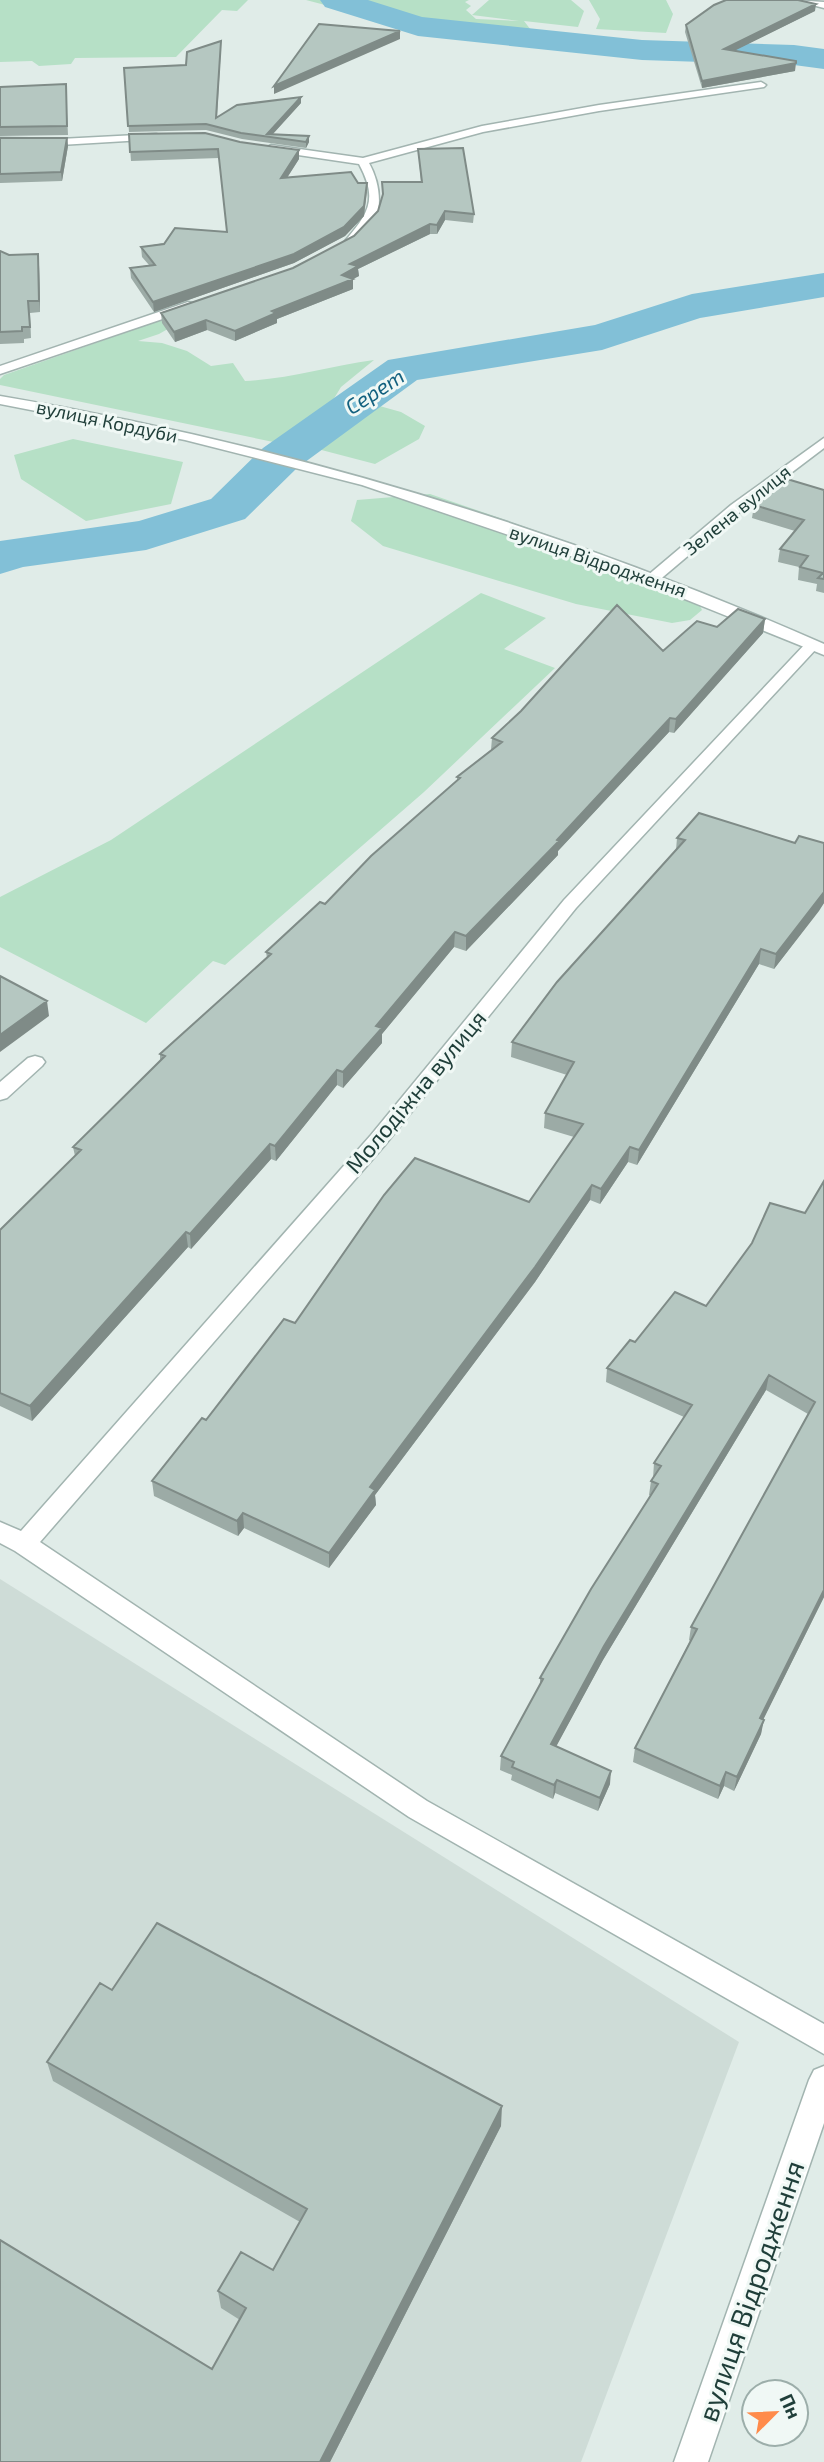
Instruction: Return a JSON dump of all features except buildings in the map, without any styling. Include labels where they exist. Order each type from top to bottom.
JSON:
[{"type":"street","points":[[797,0],[824,5]]},
{"type":"street","points":[[254,146],[338,155],[363,161],[482,129],[599,108],[761,85]]},
{"type":"street","points":[[0,141],[60,142],[88,138],[171,137]]},
{"type":"street","points":[[341,246],[367,226],[377,200],[374,179],[363,161]]},
{"type":"street","points":[[0,370],[197,304]]},
{"type":"street","name":"вулиця Кордуби","points":[[0,400],[51,408],[215,444],[367,482]]},
{"type":"street","name":"Зелена вулиця","points":[[652,579],[736,508],[824,442]]},
{"type":"street","name":"вулиця Відродження","points":[[367,482],[734,609],[818,648]]},
{"type":"street","name":"Молодіжна вулиця","points":[[24,1544],[378,1140],[570,904],[818,648]]},
{"type":"street","points":[[0,1093],[35,1062]]},
{"type":"street","points":[[0,1532],[24,1544],[418,1810],[824,2040]]},
{"type":"street","name":"вулиця Відродження","points":[[691,2462],[824,2080]]},
{"type":"shaded area","points":[[0,1579],[739,2042],[581,2462],[0,2462]]},
{"type":"green space","points":[[0,0],[248,0],[237,11],[222,10],[176,57],[75,58],[71,64],[39,66],[32,61],[0,62]]},
{"type":"green space","points":[[306,0],[337,0],[424,25],[497,37],[505,42],[495,43],[474,37],[416,29]]},
{"type":"green space","points":[[360,0],[469,0],[465,2],[471,6],[466,10],[476,19],[519,21],[472,15],[489,0],[571,0],[584,11],[578,27],[524,21],[534,34],[528,36],[484,33],[434,25]]},
{"type":"green space","points":[[589,0],[666,0],[673,14],[666,33],[596,29],[600,19]]},
{"type":"green space","points":[[170,317],[187,318],[159,334],[138,341],[162,343],[187,351],[211,366],[233,363],[245,381],[278,378],[374,360],[341,387],[327,410],[304,432],[283,444],[0,385],[0,379],[4,375]]},
{"type":"green space","points":[[376,405],[401,412],[425,426],[419,439],[375,464],[310,447],[332,426]]},
{"type":"green space","points":[[73,439],[183,462],[171,504],[86,521],[21,479],[14,455]]},
{"type":"green space","points":[[430,494],[601,553],[642,573],[692,590],[702,610],[690,620],[672,623],[576,604],[383,546],[351,521],[357,500]]},
{"type":"green space","points":[[481,593],[546,618],[504,649],[555,668],[424,792],[225,965],[213,961],[146,1023],[0,947],[0,897],[111,840]]},
{"type":"waterway","name":"Серет","points":[[336,0],[418,26],[642,50],[794,55],[824,59]]},
{"type":"waterway","name":"Серет","points":[[0,559],[10,554],[146,535],[228,509],[280,458],[404,369],[602,337],[692,307],[824,285]]}]
